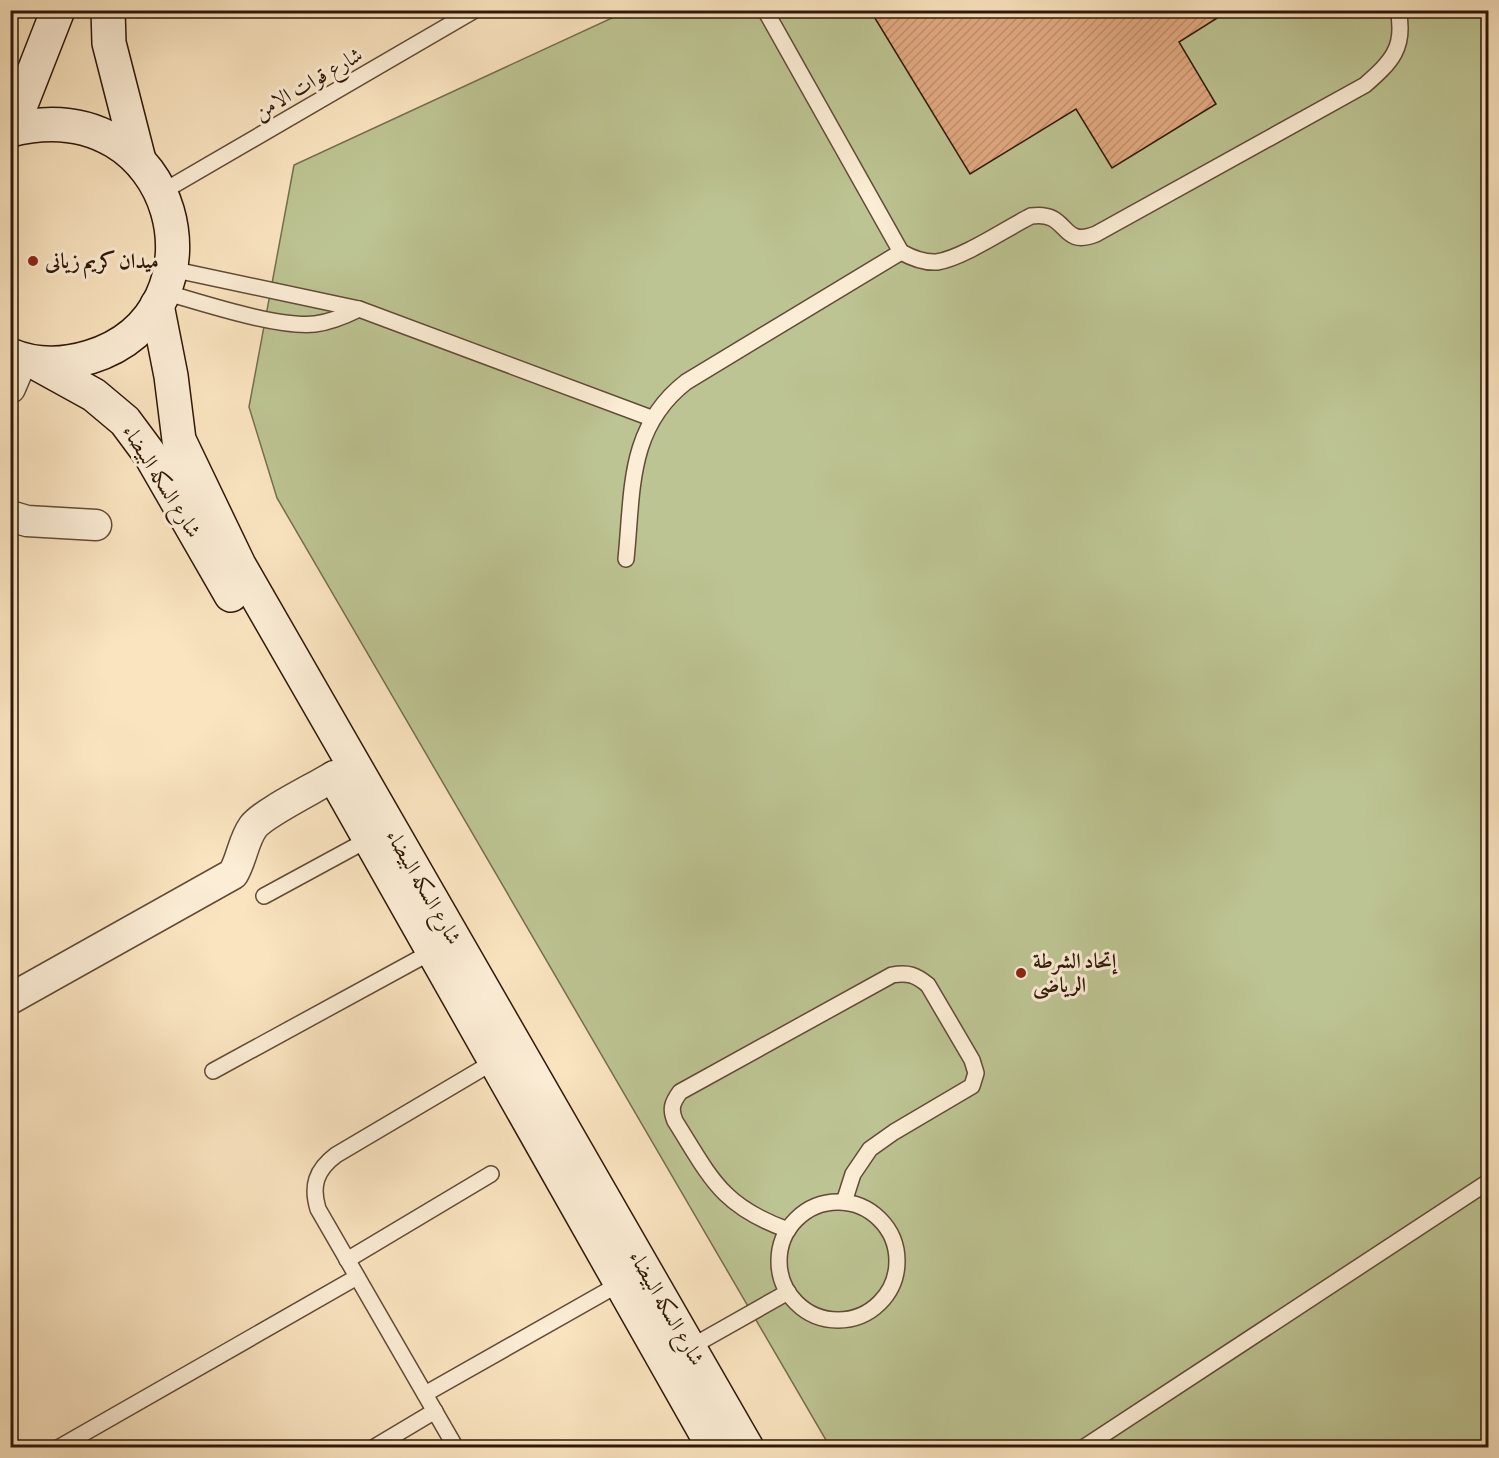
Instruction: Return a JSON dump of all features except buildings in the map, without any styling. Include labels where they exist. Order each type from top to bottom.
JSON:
[{"type":"street","points":[[11,130],[57,10]]},
{"type":"street","points":[[108,10],[109,44],[140,160]]},
{"type":"street","points":[[11,130],[45,123],[80,126],[112,138],[140,160],[162,192],[172,230],[164,289],[135,333],[106,352],[72,363],[20,366]]},
{"type":"street","name":"شارع السكه البيضاء","points":[[164,289],[179,440],[239,566],[747,1448]]},
{"type":"street","name":"شارع السكه البيضاء","points":[[20,366],[94,395],[125,421],[152,456],[714,1448]]},
{"type":"street","points":[[10,516],[27,521],[96,525]]},
{"type":"street","points":[[10,999],[233,874],[241,860],[246,838],[255,824],[334,776]]},
{"type":"lane","name":"شارع قوات الامن","points":[[162,192],[475,10]]},
{"type":"lane","points":[[765,10],[901,252],[917,260],[937,262],[956,255],[1031,216],[1044,214],[1056,218],[1073,236],[1085,238],[1096,234],[1365,85],[1391,62],[1402,29],[1398,10]]},
{"type":"lane","points":[[626,559],[639,448],[651,418],[666,398],[686,382],[901,252]]},
{"type":"lane","points":[[164,289],[359,309],[651,418]]},
{"type":"lane","points":[[164,289],[291,324],[315,324],[338,319],[359,309]]},
{"type":"lane","points":[[264,896],[369,839]]},
{"type":"lane","points":[[213,1071],[433,951]]},
{"type":"lane","points":[[788,1230],[760,1220],[735,1204],[715,1184],[675,1121],[671,1111],[673,1101],[680,1092],[892,975],[905,973],[918,976],[928,985],[972,1060],[976,1073],[972,1086],[894,1132],[870,1149],[853,1174],[844,1203]]},
{"type":"lane","points":[[456,1448],[318,1209],[314,1194],[316,1179],[324,1165],[495,1061]]},
{"type":"lane","points":[[348,1260],[491,1174]]},
{"type":"lane","points":[[1083,1448],[1488,1182]]},
{"type":"lane","points":[[844,1203],[865,1208],[882,1221],[894,1240],[897,1261],[893,1283],[882,1301],[865,1314],[844,1321],[822,1318],[803,1308],[788,1292],[780,1272],[780,1250],[788,1230],[803,1214],[822,1204],[844,1203]]},
{"type":"lane","points":[[58,1448],[357,1277]]},
{"type":"lane","points":[[425,1394],[621,1283]]},
{"type":"lane","points":[[689,1348],[788,1292]]},
{"type":"lane","points":[[373,1448],[435,1411]]},
{"type":"green space","name":"إتحاد الشرطة الرياضى","points":[[627,11],[1488,11],[1488,1447],[830,1447],[277,498],[249,407],[294,165]]},
{"type":"place","name":"ميدان كريم زيانى","points":[[33,261]]},
{"type":"place","name":"إتحاد الشرطة الرياضى","points":[[1021,973]]}]
